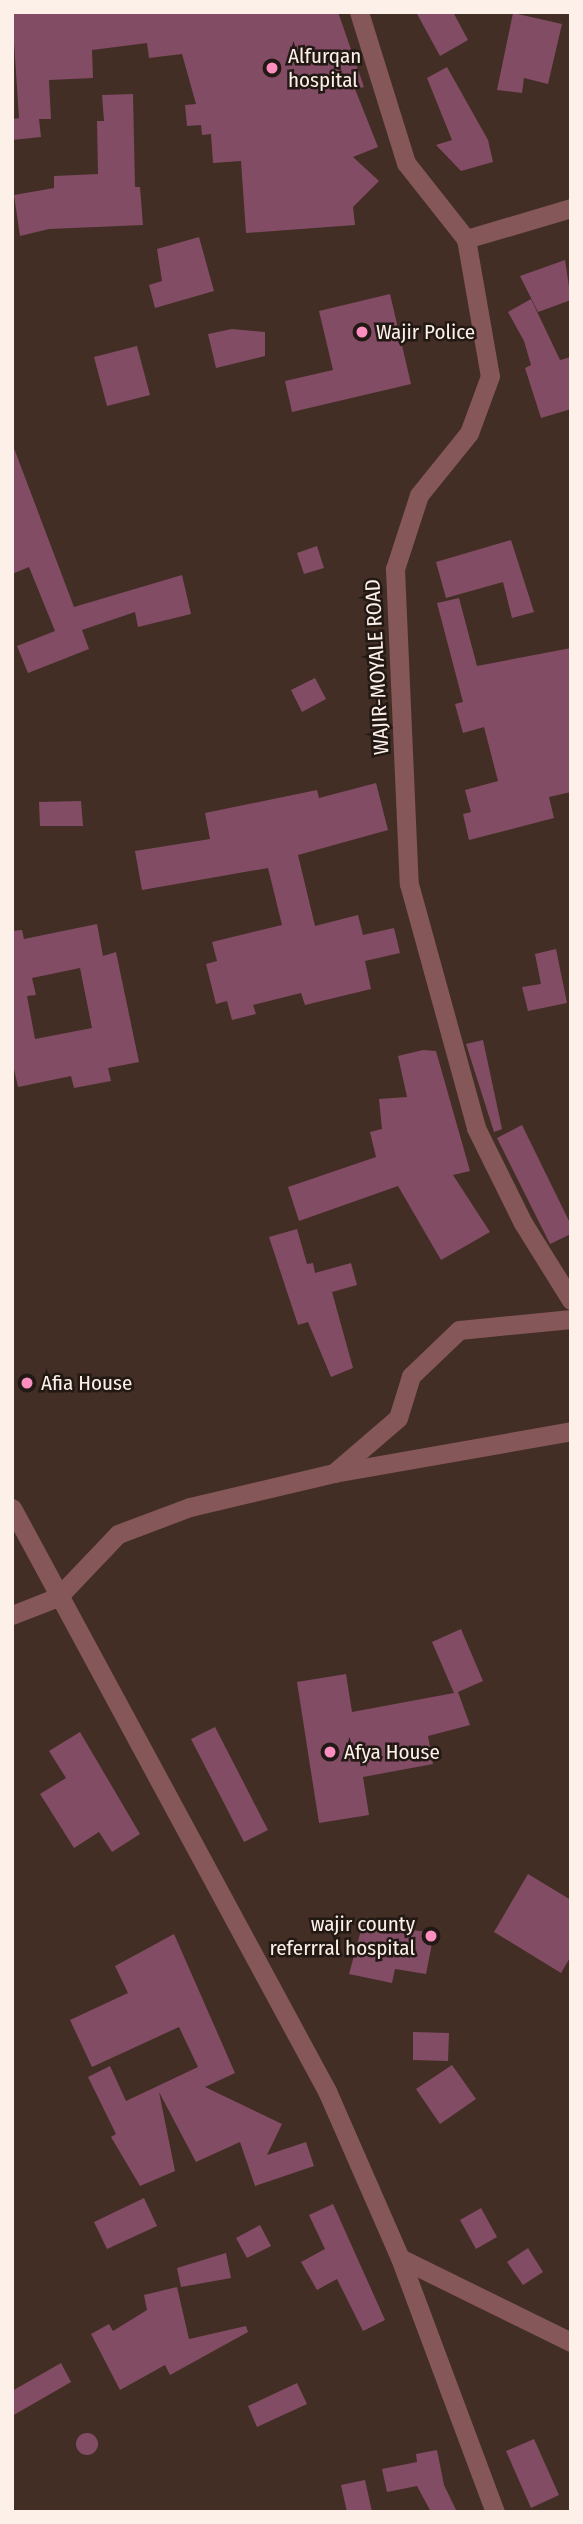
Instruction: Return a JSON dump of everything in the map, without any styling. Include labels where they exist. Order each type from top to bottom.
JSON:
[{"type":"street","name":"WAJIR-MOYALE ROAD","points":[[359,12],[406,163],[467,239],[490,376],[469,433],[419,495],[395,569],[409,884],[475,1128],[523,1223],[571,1300]]},
{"type":"street","points":[[467,239],[571,208]]},
{"type":"street","points":[[334,1473],[398,1418],[411,1376],[459,1330],[571,1319]]},
{"type":"street","points":[[12,1615],[58,1597],[118,1534],[243,1492],[571,1431]]},
{"type":"street","points":[[12,1508],[327,2091],[400,2258],[495,2512]]},
{"type":"street","points":[[400,2258],[571,2342]]},
{"type":"building","points":[[12,12],[338,12],[364,87],[355,89],[378,147],[353,157],[379,181],[353,207],[355,225],[246,233],[241,161],[213,163],[211,134],[202,135],[201,125],[187,126],[185,105],[196,104],[182,54],[149,58],[147,43],[92,50],[93,78],[49,80],[51,119],[39,119],[41,137],[12,140],[12,119],[19,118]]},
{"type":"building","points":[[416,12],[453,12],[468,40],[440,56]]},
{"type":"building","points":[[513,13],[562,24],[548,84],[524,78],[522,93],[497,90]]},
{"type":"building","points":[[447,67],[488,140],[493,162],[461,171],[436,145],[452,140],[427,78]]},
{"type":"building","points":[[133,94],[135,187],[140,187],[143,225],[49,229],[20,236],[14,195],[54,188],[54,176],[98,174],[97,121],[104,121],[102,95]]},
{"type":"building","points":[[199,237],[214,291],[155,308],[149,285],[162,281],[157,249]]},
{"type":"building","points":[[565,260],[571,300],[538,312],[520,276]]},
{"type":"building","points":[[390,294],[411,384],[292,412],[285,381],[333,370],[319,311]]},
{"type":"building","points":[[531,299],[560,360],[571,357],[571,409],[541,418],[525,368],[531,365],[524,341],[508,312]]},
{"type":"building","points":[[232,329],[265,332],[265,356],[216,368],[208,334]]},
{"type":"building","points":[[137,346],[150,395],[107,406],[94,357]]},
{"type":"building","points":[[12,443],[74,607],[182,575],[191,614],[138,627],[135,612],[82,630],[89,649],[28,673],[17,646],[55,631],[29,567],[12,574]]},
{"type":"building","points":[[511,540],[534,612],[512,618],[503,582],[446,598],[436,562]]},
{"type":"building","points":[[317,546],[324,568],[304,574],[297,553]]},
{"type":"building","points":[[459,598],[477,666],[571,648],[571,792],[549,797],[554,818],[469,840],[463,814],[471,812],[465,790],[498,781],[484,727],[463,733],[455,704],[463,702],[437,603]]},
{"type":"building","points":[[315,678],[326,699],[302,712],[291,690]]},
{"type":"building","points":[[376,783],[388,830],[298,855],[315,926],[358,915],[363,935],[394,928],[400,953],[365,961],[371,989],[305,1005],[301,993],[253,1005],[256,1014],[232,1020],[227,1001],[216,1004],[206,964],[217,961],[212,942],[282,925],[268,868],[142,890],[135,851],[210,839],[205,813],[317,790],[319,798]]},
{"type":"building","points":[[81,801],[83,826],[40,826],[39,802]]},
{"type":"building","points":[[97,924],[103,956],[116,952],[139,1062],[108,1068],[111,1081],[74,1088],[71,1076],[18,1087],[12,1060],[12,931],[22,930],[24,939]],"holes":[[[80,968],[92,1028],[35,1039],[27,996],[36,995],[32,978]]]},
{"type":"building","points":[[556,949],[567,1003],[528,1011],[522,987],[541,984],[535,954]]},
{"type":"building","points":[[483,1040],[502,1129],[494,1132],[466,1044]]},
{"type":"building","points":[[423,1050],[436,1051],[470,1171],[453,1175],[490,1232],[441,1260],[398,1186],[299,1221],[288,1187],[376,1157],[370,1132],[382,1129],[379,1099],[407,1097],[398,1056]]},
{"type":"building","points":[[522,1125],[571,1225],[571,1234],[550,1244],[497,1138]]},
{"type":"building","points":[[297,1229],[307,1264],[313,1263],[315,1273],[351,1263],[357,1285],[332,1292],[353,1368],[331,1377],[308,1322],[298,1325],[269,1237]]},
{"type":"building","points":[[461,1629],[483,1681],[458,1692],[470,1725],[428,1736],[433,1764],[363,1777],[369,1815],[319,1823],[297,1682],[346,1674],[352,1712],[454,1693],[432,1642]]},
{"type":"building","points":[[215,1727],[268,1830],[244,1842],[191,1739]]},
{"type":"building","points":[[80,1732],[140,1834],[112,1852],[99,1832],[74,1848],[40,1794],[66,1778],[49,1751]]},
{"type":"building","points":[[528,1874],[571,1900],[571,1956],[561,1973],[494,1932]]},
{"type":"building","points":[[363,1923],[434,1933],[426,1974],[395,1969],[392,1983],[349,1974]]},
{"type":"building","points":[[174,1934],[235,2073],[205,2087],[282,2124],[267,2155],[306,2142],[314,2166],[255,2186],[240,2142],[196,2162],[159,2092],[175,2171],[140,2186],[111,2137],[116,2134],[88,2077],[110,2066],[126,2101],[198,2067],[179,2027],[92,2067],[70,2020],[128,1993],[115,1966]]},
{"type":"building","points":[[413,2032],[449,2033],[448,2061],[413,2060]]},
{"type":"building","points":[[452,2065],[476,2099],[440,2124],[416,2089]]},
{"type":"building","points":[[144,2198],[157,2226],[107,2249],[94,2222]]},
{"type":"building","points":[[333,2204],[385,2320],[363,2331],[337,2279],[317,2290],[301,2262],[325,2249],[309,2215]]},
{"type":"building","points":[[481,2208],[497,2237],[476,2249],[460,2220]]},
{"type":"building","points":[[260,2225],[271,2246],[247,2258],[236,2238]]},
{"type":"building","points":[[528,2248],[543,2272],[523,2285],[507,2262]]},
{"type":"building","points":[[226,2253],[231,2278],[181,2287],[177,2268]]},
{"type":"building","points":[[177,2287],[189,2339],[246,2326],[248,2332],[170,2375],[165,2365],[120,2390],[91,2334],[109,2324],[113,2331],[147,2310],[144,2295]]},
{"type":"building","points":[[61,2363],[71,2382],[12,2416],[12,2391]]},
{"type":"building","points":[[297,2383],[307,2404],[257,2427],[248,2406]]},
{"type":"building","points":[[87,2433],[95,2436],[98,2444],[95,2452],[87,2455],[79,2452],[76,2444],[79,2436]]},
{"type":"building","points":[[534,2439],[559,2495],[531,2508],[506,2451]]},
{"type":"building","points":[[437,2450],[444,2485],[457,2512],[431,2512],[417,2486],[387,2492],[382,2469],[417,2462],[416,2454]]},
{"type":"building","points":[[365,2480],[372,2512],[347,2512],[341,2485]]},
{"type":"place","name":"Alfurqan hospital","points":[[272,68]]},
{"type":"place","name":"Wajir Police","points":[[362,332]]},
{"type":"place","name":"Afia House","points":[[27,1383]]},
{"type":"place","name":"Afya House","points":[[330,1752]]},
{"type":"place","name":"wajir county referrral hospital","points":[[431,1936]]}]
